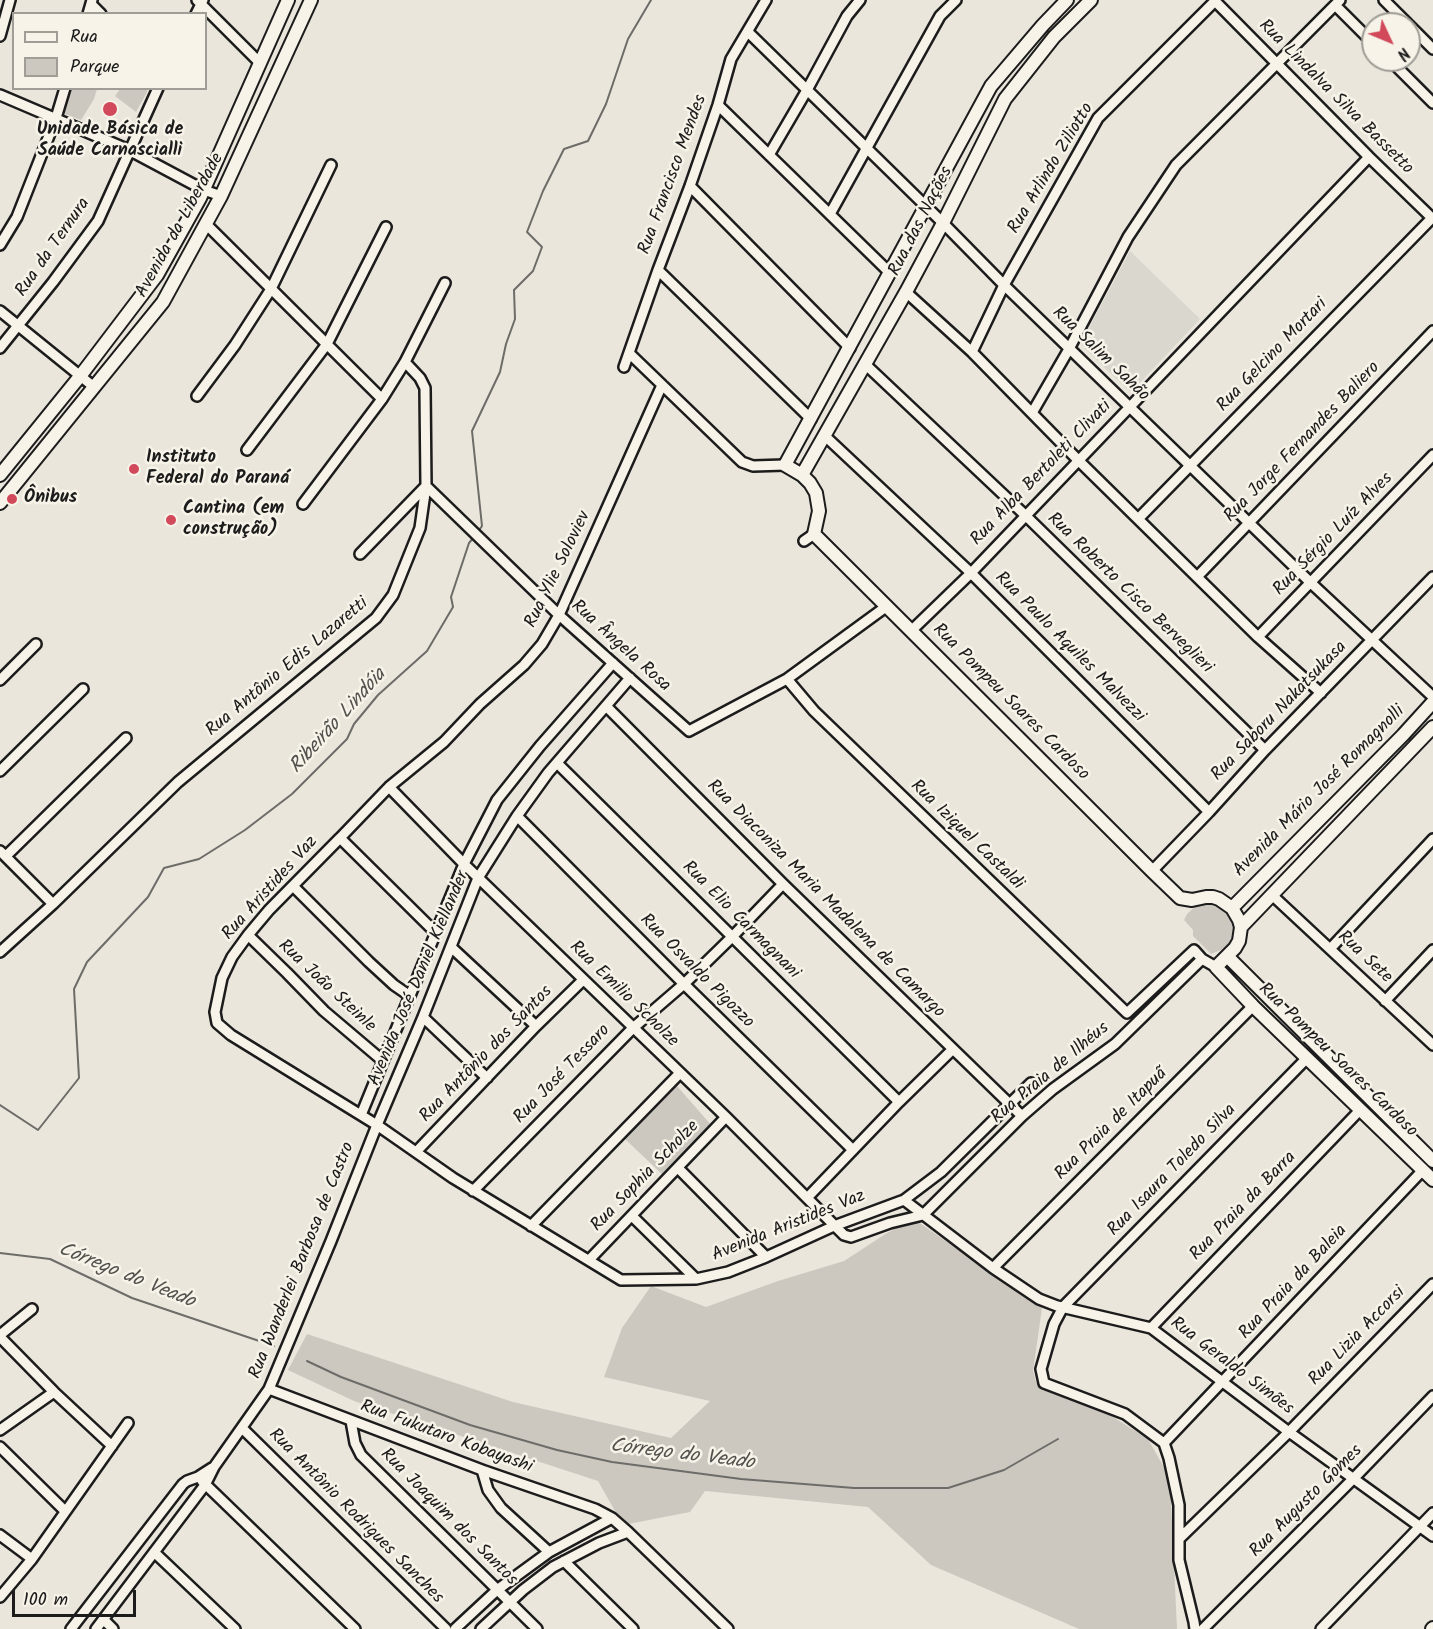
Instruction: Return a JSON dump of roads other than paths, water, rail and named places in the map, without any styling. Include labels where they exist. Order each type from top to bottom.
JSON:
[{"type":"street","points":[[0,36],[10,0]]},
{"type":"street","name":"Avenida da Liberdade","points":[[0,475],[81,375],[157,275],[204,190],[288,0]]},
{"type":"street","name":"Avenida da Liberdade","points":[[0,503],[163,302],[207,225],[311,0]]},
{"type":"street","name":"Rua Francisco Mendes","points":[[624,367],[690,186],[731,59],[766,0]]},
{"type":"street","points":[[769,154],[848,16],[860,0]]},
{"type":"street","points":[[830,214],[940,16],[956,0]]},
{"type":"street","name":"Rua das Nações","points":[[785,465],[992,86],[1067,0]]},
{"type":"street","name":"Rua das Nações","points":[[802,475],[906,292],[1005,99],[1054,37],[1091,0]]},
{"type":"street","name":"Rua Lindalva Silva Bassetto","points":[[1215,0],[1432,219]]},
{"type":"street","name":"Rua Arlindo Ziliotto","points":[[972,352],[1004,285],[1098,118],[1215,0]]},
{"type":"street","points":[[1384,0],[1396,12]]},
{"type":"street","points":[[200,1],[260,63]]},
{"type":"street","points":[[1032,413],[1069,349],[1128,237],[1176,165],[1337,3],[1361,30]]},
{"type":"street","name":"Rua Salim Sahão","points":[[748,32],[1069,349],[1311,583],[1433,697]]},
{"type":"street","points":[[1421,36],[1433,49]]},
{"type":"street","points":[[1402,72],[1433,103]]},
{"type":"street","points":[[0,245],[17,217],[56,118],[64,90]]},
{"type":"street","name":"Rua da Ternura","points":[[0,348],[98,221],[157,90]]},
{"type":"street","points":[[0,95],[129,150],[204,190],[221,196]]},
{"type":"street","points":[[718,105],[890,273]]},
{"type":"street","name":"Rua Alba Bertoleti Clivati","points":[[912,630],[970,573],[1369,157]]},
{"type":"street","points":[[197,396],[235,345],[271,289],[331,165]]},
{"type":"street","points":[[690,186],[850,348]]},
{"type":"street","name":"Rua Gelcino Mortari","points":[[1138,519],[1432,219]]},
{"type":"street","points":[[207,225],[382,399]]},
{"type":"street","points":[[247,450],[327,344],[386,227]]},
{"type":"street","points":[[658,270],[811,419]]},
{"type":"street","points":[[303,504],[382,399],[405,362],[445,283]]},
{"type":"street","points":[[906,292],[972,352],[1258,637],[1321,693]]},
{"type":"street","points":[[0,311],[94,387]]},
{"type":"street","name":"Rua Jorge Fernandes Baliero","points":[[1197,577],[1433,331]]},
{"type":"street","points":[[629,353],[742,462],[748,465],[785,465]]},
{"type":"street","name":"Rua Antônio Edis Lazaretti","points":[[0,952],[178,782],[376,618],[393,595],[420,528],[426,486],[425,388],[420,378],[405,362]]},
{"type":"street","name":"Rua Roberto Cisco Berveglieri","points":[[865,364],[1025,515],[1265,750]]},
{"type":"street","name":"Rua Ylie Soloviev","points":[[340,838],[389,787],[444,742],[480,704],[524,665],[542,644],[560,615],[662,385]]},
{"type":"street","name":"Rua Paulo Aquiles Malvezzi","points":[[825,436],[970,573],[1209,812]]},
{"type":"street","points":[[800,440],[816,450]]},
{"type":"street","name":"Rua Sérgio Luíz Alves","points":[[1258,637],[1433,455]]},
{"type":"street","name":"Rua Pompeu Soares Cardoso","points":[[785,465],[802,475],[814,489],[818,499],[818,515],[809,538],[912,630],[1180,898],[1192,900],[1213,897],[1232,908]]},
{"type":"street","points":[[360,554],[426,486]]},
{"type":"street","name":"Rua Ângela Rosa","points":[[426,486],[560,615],[689,731],[787,678]]},
{"type":"street","name":"Rua Saboru Nakatsukasa","points":[[1152,871],[1265,750],[1433,577]]},
{"type":"street","points":[[787,678],[887,606]]},
{"type":"street","points":[[0,680],[36,644]]},
{"type":"street","name":"Avenida José Daniel Kiellander","points":[[361,1115],[464,864],[497,800],[540,746],[613,663]]},
{"type":"street","name":"Avenida José Daniel Kiellander","points":[[377,1125],[478,878],[517,816],[557,763],[630,678]]},
{"type":"street","name":"Rua Iziquel Castaldi","points":[[787,678],[814,711],[1127,1013],[1194,950],[1202,958]]},
{"type":"street","points":[[0,771],[83,689]]},
{"type":"street","name":"Avenida Mário José Romagnolli","points":[[1232,908],[1433,702]]},
{"type":"street","name":"Rua Diaconiza Maria Madalena de Camargo","points":[[606,706],[783,884],[1022,1116]]},
{"type":"street","name":"Avenida Mário José Romagnolli","points":[[1216,967],[1239,941],[1241,927],[1433,727]]},
{"type":"street","points":[[53,903],[3,854],[126,738]]},
{"type":"street","name":"Rua Elio Carmagnani","points":[[557,763],[899,1102]]},
{"type":"street","name":"Rua Emilio Scholze","points":[[389,787],[478,878],[834,1226]]},
{"type":"street","name":"Rua Osvaldo Pigozzo","points":[[517,816],[853,1150]]},
{"type":"street","points":[[340,838],[435,932]]},
{"type":"street","name":"Rua Aristides Vaz","points":[[340,838],[269,910],[232,957],[222,978],[215,1012],[217,1023],[231,1035],[377,1125]]},
{"type":"street","points":[[1330,949],[1433,839]]},
{"type":"street","name":"Rua José Tessaro","points":[[473,1191],[633,1028],[684,984],[783,884]]},
{"type":"street","points":[[294,887],[369,962],[410,996]]},
{"type":"street","name":"Rua Sete","points":[[1272,895],[1433,1045]]},
{"type":"street","points":[[1232,908],[1241,927]]},
{"type":"street","name":"Rua João Steinle","points":[[248,935],[324,1011],[383,1061]]},
{"type":"street","points":[[451,947],[537,1026]]},
{"type":"street","points":[[1385,1001],[1433,950]]},
{"type":"street","name":"Rua Pompeu Soares Cardoso","points":[[1227,956],[1433,1161]]},
{"type":"street","points":[[1202,958],[1216,967]]},
{"type":"street","name":"Rua Praia de Ilhéus","points":[[922,1215],[1022,1116],[1053,1089],[1115,1044],[1202,958]]},
{"type":"street","name":"Rua Pompeu Soares Cardoso","points":[[1216,967],[1253,1006],[1433,1180]]},
{"type":"street","name":"Rua Antônio dos Santos","points":[[416,1152],[583,980]]},
{"type":"street","name":"Rua Praia de Itapuã","points":[[993,1268],[1253,1006]]},
{"type":"street","points":[[423,1017],[487,1078]]},
{"type":"street","points":[[807,1198],[953,1049]]},
{"type":"street","name":"Rua Isaura Toledo Silva","points":[[1063,1307],[1307,1058]]},
{"type":"street","points":[[531,1226],[680,1073]]},
{"type":"street","name":"Avenida Aristides Vaz","points":[[377,1125],[473,1191],[621,1280],[696,1279],[728,1272],[834,1226],[904,1200],[941,1172],[1031,1083]]},
{"type":"street","name":"Rua Praia da Barra","points":[[1151,1328],[1361,1109]]},
{"type":"street","name":"Rua Sophia Scholze","points":[[589,1260],[726,1118]]},
{"type":"street","name":"Rua Wanderlei Barbosa de Castro","points":[[96,1629],[206,1485],[214,1467],[269,1389],[377,1125]]},
{"type":"street","points":[[678,1168],[766,1257]]},
{"type":"street","name":"Rua Praia da Baleia","points":[[1164,1443],[1423,1170]]},
{"type":"street","name":"Rua Geraldo Simões","points":[[904,1200],[993,1268],[1039,1299],[1151,1328],[1433,1536]]},
{"type":"street","points":[[834,1226],[844,1235],[851,1237],[890,1223],[922,1215]]},
{"type":"street","points":[[632,1216],[696,1279]]},
{"type":"street","name":"Rua Lizia Accorsi","points":[[1179,1539],[1433,1284]]},
{"type":"street","points":[[1063,1307],[1054,1324],[1041,1369],[1044,1383],[1125,1414],[1164,1443],[1179,1505],[1179,1560],[1195,1629]]},
{"type":"street","points":[[32,1309],[0,1336],[54,1392],[112,1446]]},
{"type":"street","name":"Rua Fukutaro Kobayashi","points":[[269,1389],[482,1470],[595,1509],[612,1518],[628,1532],[728,1629]]},
{"type":"street","points":[[0,1430],[54,1392]]},
{"type":"street","name":"Rua Augusto Gomes","points":[[1203,1629],[1433,1396]]},
{"type":"street","name":"Rua Joaquim dos Santos","points":[[351,1421],[354,1443],[361,1455],[537,1629]]},
{"type":"street","points":[[0,1597],[32,1559],[128,1423]]},
{"type":"street","name":"Rua Antônio Rodrigues Sanches","points":[[242,1428],[446,1629]]},
{"type":"street","points":[[0,1447],[65,1511]]},
{"type":"street","name":"Rua Wanderlei Barbosa de Castro","points":[[71,1629],[183,1484],[214,1467]]},
{"type":"street","points":[[482,1470],[488,1490],[501,1508],[549,1552]]},
{"type":"street","points":[[198,1477],[350,1627]]},
{"type":"street","points":[[1321,1629],[1433,1513]]},
{"type":"street","points":[[455,1629],[497,1590],[549,1552],[612,1518]]},
{"type":"street","points":[[481,1629],[523,1590],[564,1561],[599,1542],[628,1532]]},
{"type":"street","points":[[0,1535],[32,1559]]},
{"type":"street","points":[[154,1552],[236,1629]]},
{"type":"street","points":[[564,1561],[633,1629]]},
{"type":"street","points":[[104,1620],[113,1629]]},
{"type":"waterway","name":"Ribeirão Lindóia","points":[[477,533],[482,526],[472,431],[500,372],[506,344],[515,319],[514,290],[533,271],[542,247],[527,232],[543,191],[564,149],[588,141],[606,104],[628,39],[651,0]]},
{"type":"waterway","name":"Ribeirão Lindóia","points":[[0,1105],[38,1130],[79,1078],[74,989],[87,962],[148,897],[164,868],[199,859],[245,830],[292,794],[347,739],[354,724],[378,695],[427,651],[453,607],[451,597],[469,543],[474,537]]},
{"type":"waterway","name":"Córrego do Veado","points":[[0,1253],[50,1259],[132,1298],[274,1346]]},
{"type":"waterway","name":"Córrego do Veado","points":[[307,1361],[341,1377],[470,1425],[557,1450],[612,1462],[741,1479],[854,1488],[948,1488],[1004,1470],[1058,1439]]},
{"type":"place","name":"Unidade Básica de Saúde Carnascialli","points":[[110,109]]},
{"type":"place","name":"Instituto Federal do Paraná","points":[[134,469]]},
{"type":"place","name":"Ônibus","points":[[12,499]]},
{"type":"place","name":"Cantina (em construção)","points":[[171,520]]}]
